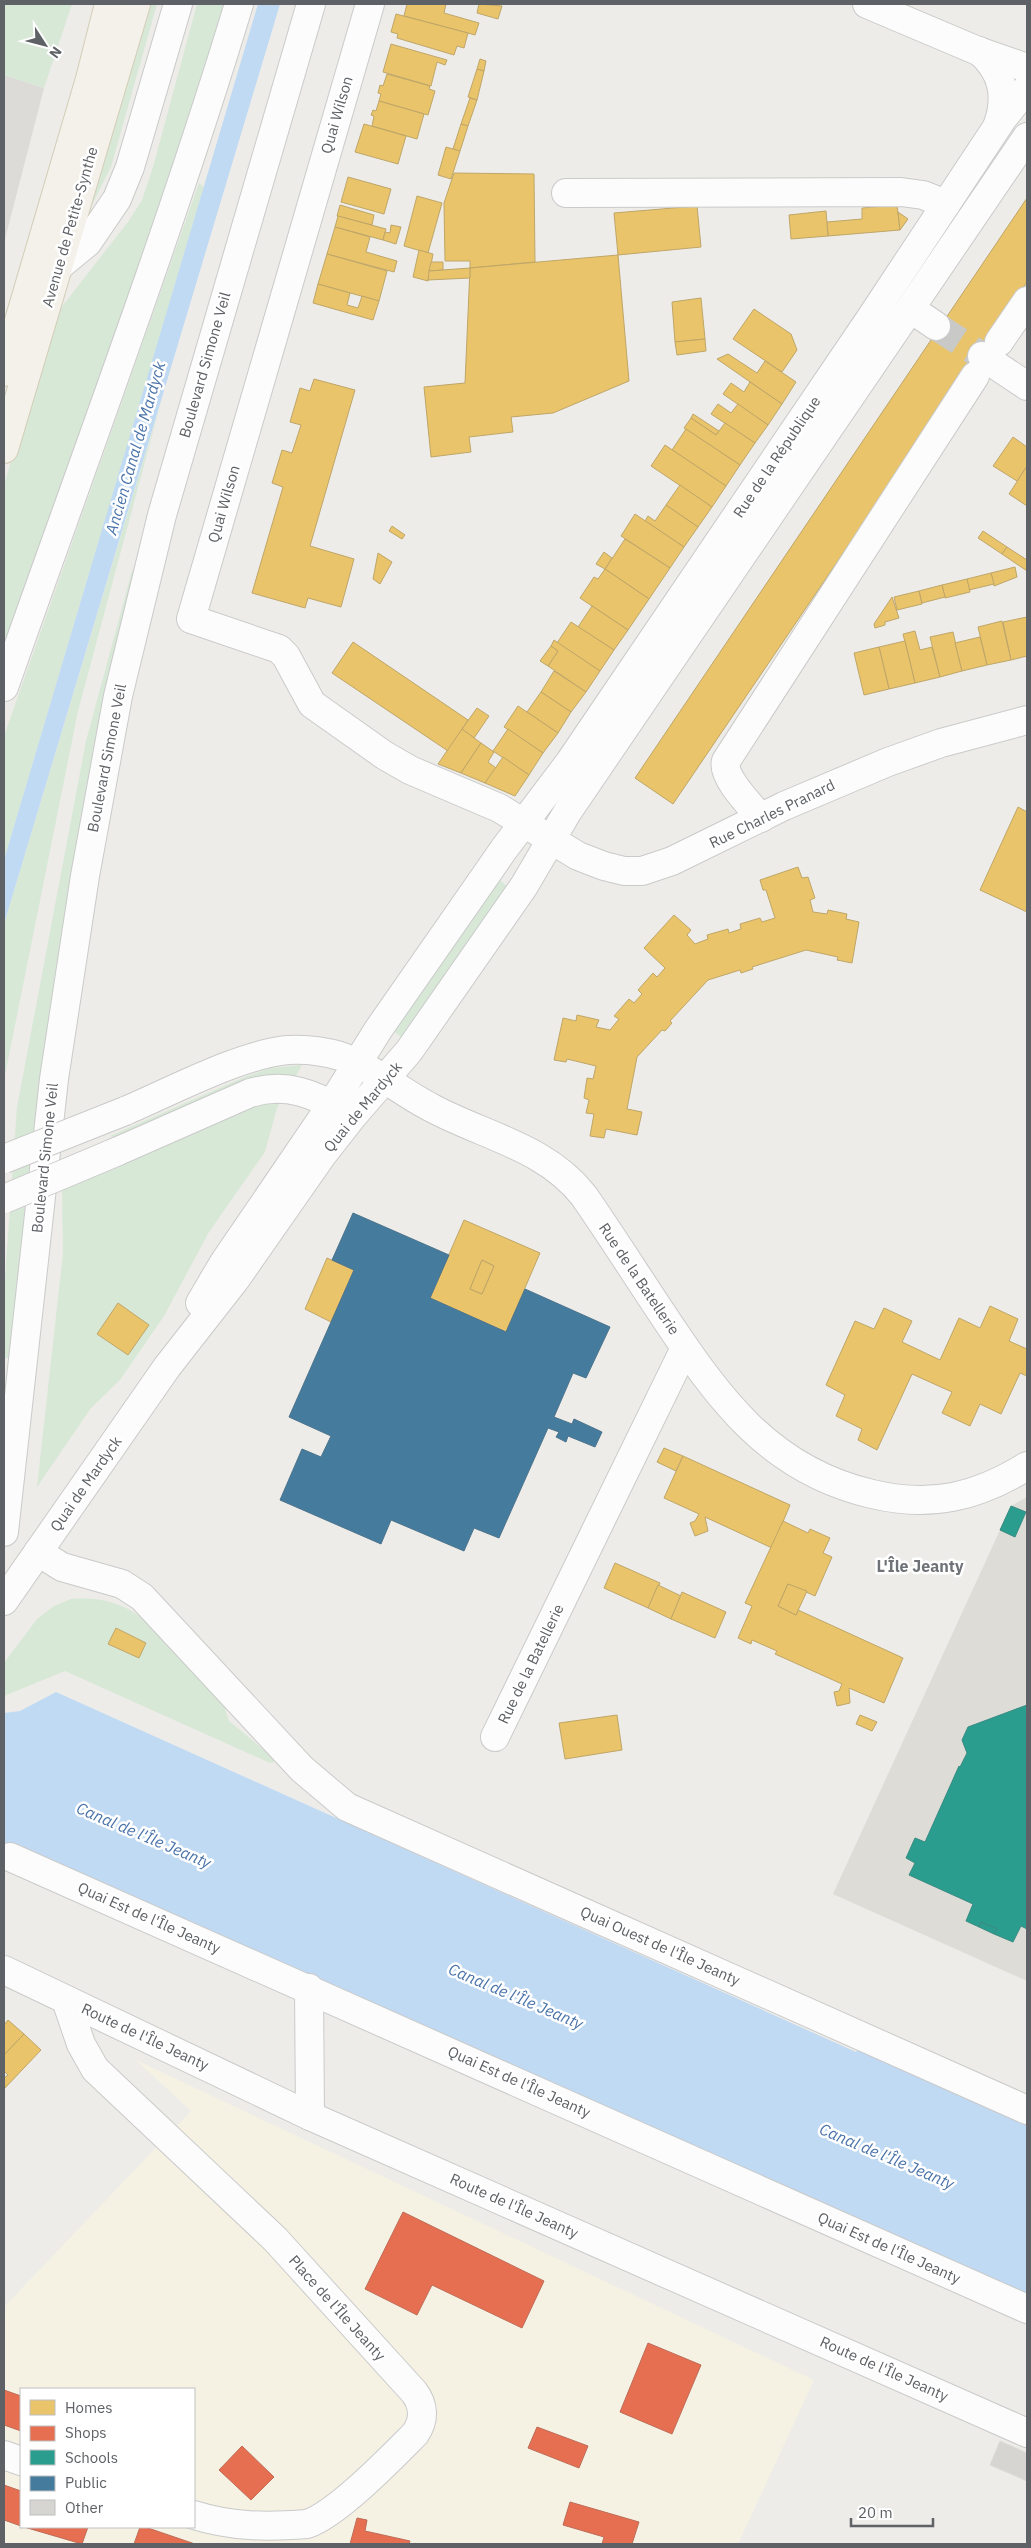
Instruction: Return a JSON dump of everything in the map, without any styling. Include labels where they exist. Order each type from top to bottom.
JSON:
[{"type":"main road","name":"Avenue de Petite-Synthe","points":[[4,372],[109,4]]},
{"type":"main road","name":"Avenue de Petite-Synthe","points":[[4,449],[136,4]]},
{"type":"street","points":[[29,289],[87,243],[117,199],[130,167],[178,4]]},
{"type":"street","points":[[4,687],[154,269],[192,158],[239,4]]},
{"type":"street","name":"Boulevard Simone Veil","points":[[4,1532],[54,1079],[85,876],[113,723],[137,611],[164,506],[311,4]]},
{"type":"street","name":"Quai Wilson","points":[[370,4],[191,618],[279,649],[286,656],[308,700],[316,708],[401,765],[500,808],[524,824]]},
{"type":"street","points":[[867,4],[978,51],[1027,68]]},
{"type":"street","points":[[906,4],[1027,51]]},
{"type":"street","points":[[978,51],[995,67],[1003,85],[1002,108],[996,128]]},
{"type":"street","name":"Rue de la République","points":[[524,824],[575,755],[996,128],[1027,88]]},
{"type":"street","name":"Rue de la République","points":[[551,841],[568,811],[911,309],[1023,153]]},
{"type":"street","points":[[566,193],[901,192],[923,195],[946,204]]},
{"type":"street","points":[[761,818],[727,776],[725,771],[726,761],[985,358],[1027,301]]},
{"type":"street","points":[[911,309],[936,326]]},
{"type":"street","points":[[985,358],[1027,386]]},
{"type":"street","name":"Rue Charles Pranard","points":[[524,824],[551,841],[599,865],[624,871],[642,871],[672,862],[819,790],[888,762],[940,743],[1027,720]]},
{"type":"street","name":"Quai de Mardyck","points":[[342,1110],[356,1064],[504,849],[524,824]]},
{"type":"street","name":"Quai de Mardyck","points":[[4,1601],[168,1367],[214,1277],[342,1110],[385,1081],[410,1051],[524,886],[551,841]]},
{"type":"street","name":"Rue de la Batellerie","points":[[4,1159],[125,1111],[240,1062],[269,1053],[299,1050],[324,1052],[356,1064],[432,1109],[544,1159],[566,1176],[584,1196],[685,1348],[495,1737]]},
{"type":"street","points":[[4,1199],[250,1093],[266,1089],[297,1090],[342,1110]]},
{"type":"street","points":[[685,1348],[726,1402],[754,1433],[804,1468],[839,1485],[881,1496],[936,1500],[983,1490],[1027,1466]]},
{"type":"street","name":"Quai Ouest de l'Île Jeanty","points":[[38,1552],[62,1567],[111,1580],[132,1590],[151,1606],[302,1769],[347,1807],[1027,2110]]},
{"type":"street","name":"Quai Est de l'Île Jeanty","points":[[10,1857],[309,1988],[1027,2309]]},
{"type":"street","name":"Route de l'Île Jeanty","points":[[4,1970],[310,2116],[1027,2433]]},
{"type":"street","points":[[309,1988],[310,2116]]},
{"type":"street","name":"Place de l'Île Jeanty","points":[[66,2000],[81,2044],[95,2070],[287,2251],[330,2302],[414,2392],[422,2407],[421,2426],[415,2434],[336,2508],[315,2521],[307,2524],[254,2527],[224,2524],[195,2515]]},
{"type":"street","points":[[4,2455],[20,2461]]},
{"type":"shaded area","points":[[4,75],[44,88],[4,243]]},
{"type":"shaded area","points":[[1027,1497],[1027,1981],[833,1894],[1011,1506]]},
{"type":"shaded area","points":[[136,2060],[814,2380],[738,2544],[4,2544],[4,2307],[191,2111]]},
{"type":"green space","points":[[4,4],[72,4],[44,88],[4,75]]},
{"type":"green space","points":[[145,4],[157,4],[111,167],[92,205],[87,204]]},
{"type":"green space","points":[[197,4],[224,4],[154,224],[4,645],[4,485],[53,318],[128,222],[142,200],[153,167]]},
{"type":"green space","points":[[199,183],[204,187],[4,860],[4,736]]},
{"type":"green space","points":[[161,402],[78,711],[4,1080],[4,924]]},
{"type":"green space","points":[[132,571],[135,572],[12,1358],[4,1358],[4,1293],[17,1107],[86,741]]},
{"type":"green space","points":[[498,879],[508,887],[403,1038],[393,1031]]},
{"type":"green space","points":[[302,1065],[295,1078],[117,1139],[110,1136],[247,1076],[271,1068]]},
{"type":"green space","points":[[281,1100],[265,1152],[209,1232],[164,1316],[120,1380],[91,1408],[37,1487],[63,1253],[62,1189],[254,1102]]},
{"type":"green space","points":[[71,1599],[91,1599],[109,1602],[127,1608],[143,1619],[224,1706],[229,1721],[275,1759],[274,1762],[270,1763],[65,1671],[4,1696],[4,1663],[37,1619],[54,1606]]},
{"type":"water","name":"Ancien Canal de Mardyck","points":[[258,4],[280,4],[4,924],[4,860]]},
{"type":"water","name":"Canal de l'Île Jeanty","points":[[56,1692],[856,2052],[860,2047],[1027,2122],[1027,2302],[10,1849],[4,1841],[4,1713],[20,1711]]},
{"type":"building: Homes","points":[[407,4],[446,4],[444,13],[479,23],[475,35],[404,16]]},
{"type":"building: Homes","points":[[479,4],[502,6],[498,19],[477,13]]},
{"type":"building: Homes","points":[[396,14],[468,33],[464,48],[457,46],[454,55],[397,38],[398,34],[391,32]]},
{"type":"building: Homes","points":[[391,44],[447,60],[445,65],[437,62],[431,86],[383,72]]},
{"type":"building: Homes","points":[[480,59],[486,61],[484,71],[477,69]]},
{"type":"building: Homes","points":[[477,69],[484,71],[477,100],[468,97]]},
{"type":"building: Homes","points":[[387,74],[430,86],[429,89],[435,91],[428,115],[379,101],[381,94],[378,93],[380,85],[383,86]]},
{"type":"building: Homes","points":[[470,98],[477,100],[468,126],[461,124]]},
{"type":"building: Homes","points":[[379,101],[424,114],[417,139],[372,126],[374,116],[371,115],[373,110],[376,111]]},
{"type":"building: Homes","points":[[364,124],[406,136],[398,164],[355,152]]},
{"type":"building: Homes","points":[[461,124],[468,126],[460,151],[453,149]]},
{"type":"building: Homes","points":[[446,147],[460,151],[451,179],[438,175]]},
{"type":"building: Homes","points":[[454,173],[534,174],[535,262],[470,268],[470,261],[445,261],[444,203]]},
{"type":"building: Homes","points":[[348,177],[391,189],[384,214],[341,202]]},
{"type":"building: Homes","points":[[417,196],[442,203],[428,253],[404,246]]},
{"type":"building: Homes","points":[[1027,198],[1027,282],[673,804],[635,778]]},
{"type":"building: Homes","points":[[340,205],[374,215],[372,225],[337,216]]},
{"type":"building: Homes","points":[[897,205],[900,230],[828,236],[827,222],[862,219],[862,208]]},
{"type":"building: Homes","points":[[697,206],[701,247],[618,255],[614,213]]},
{"type":"building: Homes","points":[[826,211],[828,236],[791,239],[789,215]]},
{"type":"building: Homes","points":[[898,212],[908,219],[900,230]]},
{"type":"building: Homes","points":[[338,216],[386,229],[383,240],[335,227]]},
{"type":"building: Homes","points":[[391,225],[401,227],[396,244],[383,240],[385,232],[390,233]]},
{"type":"building: Homes","points":[[335,227],[370,237],[366,252],[397,261],[394,272],[327,254]]},
{"type":"building: Homes","points":[[419,250],[433,254],[428,281],[413,277]]},
{"type":"building: Homes","points":[[327,254],[387,271],[379,301],[318,284]]},
{"type":"building: Homes","points":[[618,255],[629,381],[553,413],[511,417],[513,432],[469,437],[471,452],[431,457],[424,387],[465,383],[470,268]]},
{"type":"building: Homes","points":[[431,262],[443,262],[443,270],[429,271]]},
{"type":"building: Homes","points":[[470,268],[470,278],[428,280],[429,271]]},
{"type":"building: Homes","points":[[318,284],[350,293],[347,305],[358,308],[362,296],[379,301],[373,320],[313,303]]},
{"type":"building: Homes","points":[[701,298],[705,339],[675,342],[672,302]]},
{"type":"building: Homes","points":[[754,309],[791,334],[797,350],[782,372],[733,339]]},
{"type":"building: Homes","points":[[705,339],[706,351],[677,355],[675,342]]},
{"type":"building: Homes","points":[[728,354],[757,373],[765,361],[796,382],[782,404],[717,359]]},
{"type":"building: Homes","points":[[314,379],[355,390],[310,546],[354,559],[341,607],[308,598],[305,608],[252,593],[283,487],[272,483],[282,450],[292,453],[301,425],[290,422],[300,388],[310,391]]},
{"type":"building: Homes","points":[[750,382],[782,404],[768,425],[723,394],[731,383],[744,392]]},
{"type":"building: Homes","points":[[718,404],[731,413],[738,404],[768,425],[755,443],[711,414]]},
{"type":"building: Homes","points":[[693,414],[719,431],[716,435],[691,418]]},
{"type":"building: Homes","points":[[691,418],[716,435],[725,423],[755,443],[740,465],[684,428]]},
{"type":"building: Homes","points":[[686,429],[740,465],[726,486],[672,450]]},
{"type":"building: Homes","points":[[1013,437],[1027,447],[1027,466],[1017,481],[993,466]]},
{"type":"building: Homes","points":[[665,445],[726,486],[712,507],[651,466]]},
{"type":"building: Homes","points":[[1027,466],[1027,506],[1009,494]]},
{"type":"building: Homes","points":[[680,485],[712,507],[698,527],[666,505]]},
{"type":"building: Homes","points":[[666,505],[698,527],[684,547],[645,521],[648,516],[655,521]]},
{"type":"building: Homes","points":[[635,514],[684,547],[670,568],[621,536]]},
{"type":"building: Homes","points":[[392,526],[405,535],[402,539],[389,531]]},
{"type":"building: Homes","points":[[983,531],[1007,547],[1002,554],[978,538]]},
{"type":"building: Homes","points":[[625,539],[670,568],[649,599],[605,569]]},
{"type":"building: Homes","points":[[1007,547],[1027,560],[1027,571],[1002,554]]},
{"type":"building: Homes","points":[[604,552],[612,558],[605,569],[596,564]]},
{"type":"building: Homes","points":[[378,553],[392,562],[380,584],[373,579]]},
{"type":"building: Homes","points":[[1015,567],[1017,577],[994,586],[991,573]]},
{"type":"building: Homes","points":[[605,569],[649,599],[628,630],[580,598],[594,577],[598,579]]},
{"type":"building: Homes","points":[[991,573],[994,584],[969,590],[967,579]]},
{"type":"building: Homes","points":[[967,579],[970,592],[945,598],[942,585]]},
{"type":"building: Homes","points":[[942,585],[945,597],[922,603],[919,591]]},
{"type":"building: Homes","points":[[919,591],[922,604],[897,610],[894,597]]},
{"type":"building: Homes","points":[[892,597],[899,618],[885,622],[885,625],[875,628],[874,624]]},
{"type":"building: Homes","points":[[592,606],[628,630],[614,650],[578,627]]},
{"type":"building: Homes","points":[[1027,617],[1027,656],[1011,660],[1003,622]]},
{"type":"building: Homes","points":[[1002,621],[1011,660],[987,665],[978,627]]},
{"type":"building: Homes","points":[[571,622],[614,650],[600,671],[557,643]]},
{"type":"building: Homes","points":[[915,631],[920,650],[932,647],[940,677],[915,683],[903,634]]},
{"type":"building: Homes","points":[[953,632],[962,671],[940,677],[930,637]]},
{"type":"building: Homes","points":[[980,637],[987,665],[962,671],[955,643]]},
{"type":"building: Homes","points":[[554,640],[600,671],[586,692],[548,666],[558,651],[551,646]]},
{"type":"building: Homes","points":[[905,641],[915,683],[889,689],[879,647]]},
{"type":"building: Homes","points":[[353,642],[468,720],[448,751],[332,673]]},
{"type":"building: Homes","points":[[551,646],[558,651],[548,666],[540,661]]},
{"type":"building: Homes","points":[[879,647],[889,689],[864,695],[854,653]]},
{"type":"building: Homes","points":[[554,671],[586,692],[571,712],[541,692]]},
{"type":"building: Homes","points":[[541,692],[571,712],[558,733],[527,712]]},
{"type":"building: Homes","points":[[518,706],[558,733],[543,753],[504,727]]},
{"type":"building: Homes","points":[[477,708],[489,716],[474,738],[462,729]]},
{"type":"building: Homes","points":[[462,729],[481,743],[461,773],[438,764]]},
{"type":"building: Homes","points":[[508,729],[543,753],[529,775],[493,751]]},
{"type":"building: Homes","points":[[481,743],[494,752],[488,762],[496,768],[485,783],[461,773]]},
{"type":"building: Homes","points":[[503,757],[529,775],[515,796],[485,783]]},
{"type":"building: Homes","points":[[1018,807],[1027,812],[1027,912],[980,890]]},
{"type":"building: Homes","points":[[798,867],[802,878],[808,877],[815,898],[810,900],[813,912],[827,914],[828,910],[847,914],[846,919],[859,922],[852,963],[837,960],[838,957],[806,950],[752,967],[753,969],[741,973],[740,970],[708,980],[670,1021],[672,1023],[665,1031],[662,1030],[637,1057],[627,1109],[642,1112],[637,1135],[606,1129],[604,1138],[590,1136],[594,1114],[586,1113],[589,1100],[584,1098],[587,1078],[593,1079],[596,1066],[567,1059],[566,1062],[554,1060],[563,1018],[576,1021],[577,1015],[599,1020],[596,1027],[610,1030],[619,1019],[614,1016],[629,999],[634,1003],[642,994],[638,990],[653,973],[657,977],[665,968],[644,948],[674,915],[691,930],[687,935],[695,944],[708,939],[707,935],[728,929],[729,933],[741,929],[740,924],[760,918],[762,922],[775,918],[766,890],[763,890],[760,880]]},
{"type":"building: Homes","points":[[464,1220],[540,1253],[506,1332],[430,1298]],"holes":[[[482,1260],[494,1266],[482,1294],[470,1289]]]},
{"type":"building: Homes","points":[[327,1258],[354,1270],[331,1322],[305,1309]]},
{"type":"building: Homes","points":[[482,1260],[494,1266],[482,1294],[470,1289]]},
{"type":"building: Homes","points":[[118,1303],[149,1325],[128,1355],[97,1334]]},
{"type":"building: Homes","points":[[990,1306],[1018,1319],[1009,1341],[1027,1349],[1027,1376],[1020,1373],[1001,1414],[980,1404],[970,1426],[942,1413],[952,1392],[912,1374],[877,1450],[858,1440],[862,1429],[836,1416],[845,1395],[826,1385],[855,1321],[874,1329],[884,1308],[912,1321],[902,1342],[940,1360],[959,1318],[980,1328]]},
{"type":"building: Homes","points":[[664,1448],[683,1456],[676,1471],[657,1462]]},
{"type":"building: Homes","points":[[683,1456],[790,1505],[772,1548],[705,1517],[708,1531],[695,1536],[690,1523],[695,1521],[699,1514],[664,1498]]},
{"type":"building: Homes","points":[[783,1521],[808,1533],[810,1529],[830,1538],[823,1553],[832,1557],[815,1596],[788,1584],[778,1606],[796,1615],[798,1610],[903,1658],[884,1703],[849,1688],[850,1703],[837,1706],[834,1692],[839,1691],[842,1684],[775,1654],[777,1651],[752,1640],[751,1644],[738,1638],[752,1606],[745,1603]]},
{"type":"building: Homes","points":[[615,1563],[660,1583],[648,1608],[604,1588]]},
{"type":"building: Homes","points":[[788,1584],[807,1591],[796,1615],[778,1606]]},
{"type":"building: Homes","points":[[658,1585],[681,1596],[671,1619],[648,1608]]},
{"type":"building: Homes","points":[[682,1592],[726,1612],[715,1638],[671,1619]]},
{"type":"building: Homes","points":[[116,1628],[146,1643],[139,1658],[108,1644]]},
{"type":"building: Homes","points":[[617,1715],[622,1750],[565,1759],[559,1723]]},
{"type":"building: Homes","points":[[860,1715],[877,1722],[872,1731],[856,1724]]},
{"type":"building: Homes","points":[[8,2020],[24,2034],[4,2055],[4,2025]]},
{"type":"building: Homes","points":[[24,2034],[41,2050],[4,2089],[4,2078],[8,2075],[4,2071],[4,2055]]},
{"type":"building: Shops","points":[[403,2212],[544,2281],[522,2328],[432,2285],[417,2315],[365,2289]]},
{"type":"building: Shops","points":[[648,2343],[701,2365],[672,2434],[620,2412]]},
{"type":"building: Shops","points":[[4,2390],[20,2396],[20,2431],[4,2425]]},
{"type":"building: Shops","points":[[537,2427],[588,2446],[579,2468],[528,2448]]},
{"type":"building: Shops","points":[[242,2446],[274,2477],[251,2500],[219,2470]]},
{"type":"building: Shops","points":[[4,2485],[20,2491],[20,2526],[4,2520]]},
{"type":"building: Shops","points":[[570,2502],[639,2522],[632,2544],[602,2544],[604,2537],[563,2525]]},
{"type":"building: Shops","points":[[357,2518],[367,2520],[365,2531],[410,2541],[409,2544],[350,2544]]},
{"type":"building: Shops","points":[[27,2528],[88,2528],[82,2544]]},
{"type":"building: Shops","points":[[140,2528],[148,2528],[195,2544],[134,2544]]},
{"type":"building: Schools","points":[[1011,1506],[1026,1512],[1015,1537],[1000,1530]]},
{"type":"building: Schools","points":[[1027,1705],[1027,1929],[1021,1926],[1013,1942],[994,1934],[997,1929],[981,1922],[979,1927],[966,1921],[973,1904],[909,1875],[915,1863],[906,1858],[915,1838],[925,1842],[959,1766],[967,1753],[962,1740],[968,1727]]},
{"type":"building: Schools","points":[[981,1922],[997,1929],[994,1934],[979,1927]]},
{"type":"building: Public","points":[[353,1213],[449,1255],[430,1298],[506,1332],[525,1289],[610,1327],[586,1378],[573,1373],[554,1417],[572,1424],[574,1419],[602,1432],[595,1447],[568,1436],[566,1442],[556,1437],[559,1432],[548,1428],[499,1538],[474,1528],[464,1551],[391,1520],[381,1544],[280,1500],[302,1449],[321,1457],[331,1436],[289,1417],[354,1270],[332,1260]]},
{"type":"building: Other","points":[[1000,2441],[1027,2453],[1027,2481],[990,2465]]},
{"type":"tunnel","points":[[936,326],[982,356]]},
{"type":"district","name":"L'Île Jeanty","points":[[920,1566]]}]
